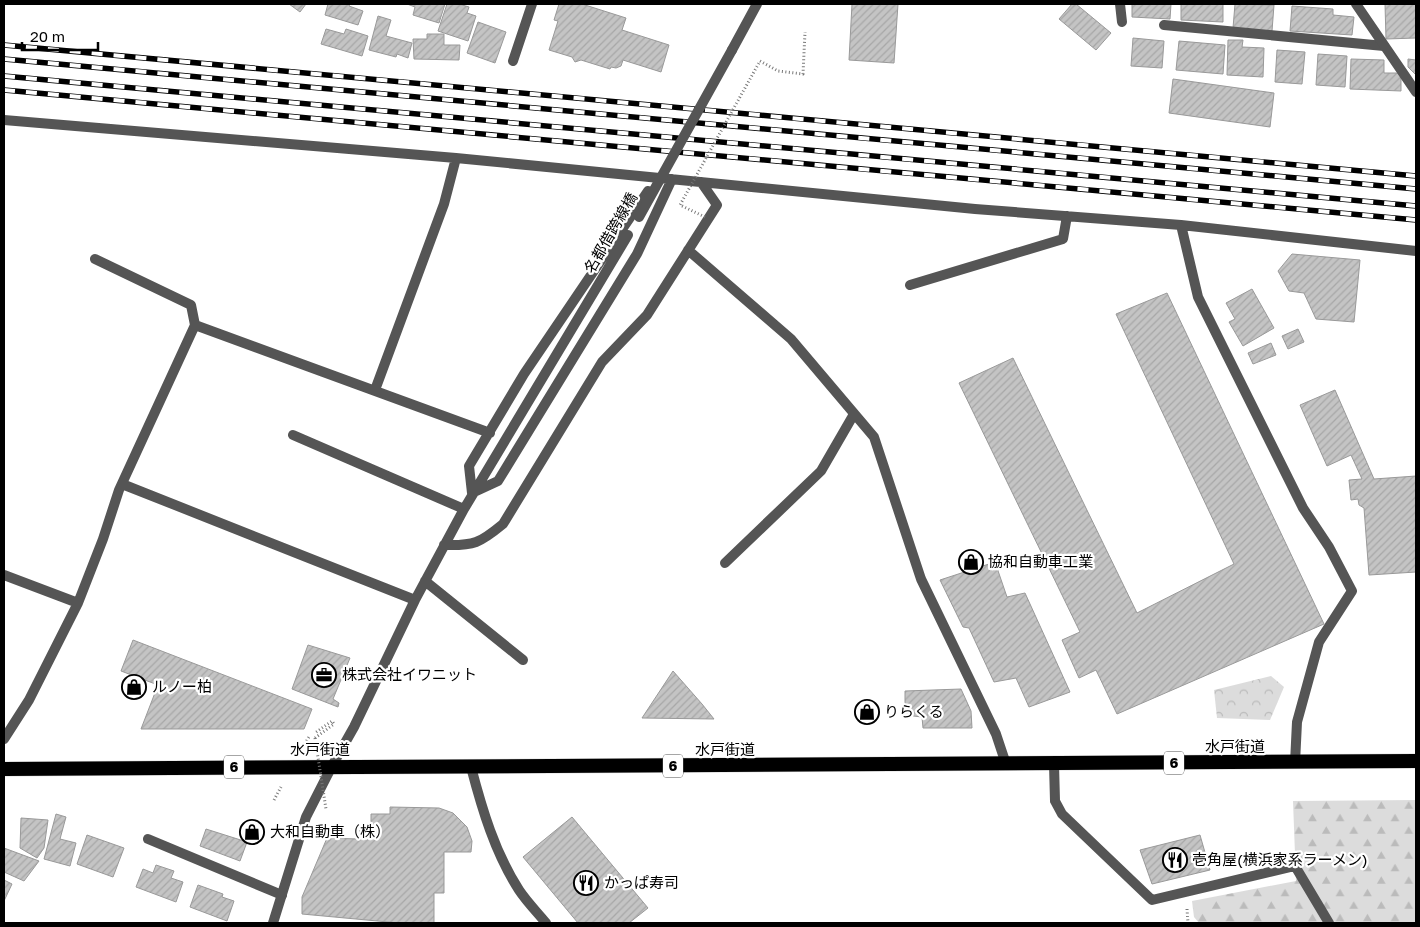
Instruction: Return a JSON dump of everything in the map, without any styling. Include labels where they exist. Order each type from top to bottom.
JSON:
[{"type":"highway","name":"水戸街道","points":[[4,769],[1416,761]]},
{"type":"street","points":[[513,62],[532,4]]},
{"type":"street","name":"名都借跨線橋","points":[[273,923],[306,817],[358,720],[444,544],[472,493],[486,474],[639,217],[757,4]]},
{"type":"street","points":[[1120,4],[1122,22]]},
{"type":"street","points":[[1356,4],[1416,92]]},
{"type":"street","points":[[1164,25],[1384,46]]},
{"type":"street","points":[[4,120],[456,158],[1181,225],[1416,251]]},
{"type":"street","points":[[375,390],[444,204],[456,158]]},
{"type":"street","points":[[657,178],[608,254],[524,374],[469,466],[472,493],[498,481],[637,254],[672,179]]},
{"type":"street","points":[[444,544],[469,546],[488,536],[502,524],[602,362],[647,315],[717,205],[701,182]]},
{"type":"street","points":[[910,285],[1062,240],[1068,216]]},
{"type":"street","points":[[1181,225],[1198,297],[1303,508],[1329,546],[1352,591],[1319,642],[1297,722],[1295,763]]},
{"type":"street","points":[[688,250],[791,339],[874,437],[921,579],[996,734],[1006,764]]},
{"type":"street","points":[[4,739],[29,700],[78,603],[122,484],[195,325],[191,305],[95,259]]},
{"type":"street","points":[[195,325],[490,433]]},
{"type":"street","points":[[725,563],[821,471],[854,414]]},
{"type":"street","points":[[293,435],[464,509]]},
{"type":"street","points":[[122,484],[415,600]]},
{"type":"street","points":[[4,576],[78,603]]},
{"type":"street","points":[[425,581],[523,660]]},
{"type":"street","points":[[1054,764],[1054,801],[1062,814],[1152,900],[1295,866],[1329,923]]},
{"type":"street","points":[[471,767],[482,808],[497,849],[520,890],[546,923]]},
{"type":"street","points":[[148,839],[282,895]]},
{"type":"path","points":[[705,218],[680,205],[760,61],[778,71],[803,74],[805,32]]},
{"type":"path","points":[[315,733],[332,721],[334,724],[314,738],[326,809]]},
{"type":"green space","points":[[1271,676],[1284,687],[1270,720],[1217,718],[1214,690]]},
{"type":"green space","points":[[1416,800],[1416,923],[1199,923],[1194,917],[1192,901],[1296,881],[1293,801]]},
{"type":"building","points":[[289,4],[306,4],[300,12]]},
{"type":"building","points":[[328,4],[350,4],[349,6],[363,11],[358,25],[325,15]]},
{"type":"building","points":[[407,4],[445,4],[439,23],[413,15],[415,7]]},
{"type":"building","points":[[447,4],[459,4],[469,7],[467,13],[476,16],[468,41],[438,31]]},
{"type":"building","points":[[559,4],[582,4],[626,18],[622,30],[669,45],[661,72],[623,60],[621,66],[611,67],[610,69],[581,60],[575,62],[572,57],[549,50],[558,21],[554,20]]},
{"type":"building","points":[[852,4],[898,4],[894,63],[849,60]]},
{"type":"building","points":[[1072,4],[1076,4],[1111,33],[1096,50],[1059,19]]},
{"type":"building","points":[[1132,4],[1171,4],[1170,19],[1132,17]]},
{"type":"building","points":[[1181,4],[1223,4],[1223,22],[1181,20]]},
{"type":"building","points":[[1235,4],[1274,5],[1272,31],[1233,28]]},
{"type":"building","points":[[1385,4],[1416,4],[1416,38],[1386,39]]},
{"type":"building","points":[[1292,6],[1333,9],[1333,15],[1354,17],[1352,35],[1290,31]]},
{"type":"building","points":[[378,16],[391,20],[386,36],[412,43],[408,58],[397,54],[396,57],[369,50]]},
{"type":"building","points":[[478,22],[506,32],[495,63],[467,53]]},
{"type":"building","points":[[326,29],[344,34],[346,29],[368,36],[362,56],[321,44]]},
{"type":"building","points":[[427,34],[444,34],[444,45],[460,45],[459,60],[414,59],[413,39],[427,39]]},
{"type":"building","points":[[1133,38],[1164,41],[1162,68],[1131,66]]},
{"type":"building","points":[[1228,40],[1243,40],[1242,47],[1264,48],[1263,77],[1227,75]]},
{"type":"building","points":[[1179,41],[1225,45],[1223,74],[1176,70]]},
{"type":"building","points":[[1277,50],[1305,52],[1302,84],[1275,82]]},
{"type":"building","points":[[1318,54],[1347,56],[1345,87],[1316,85]]},
{"type":"building","points":[[1351,59],[1384,60],[1384,73],[1401,73],[1401,91],[1350,89]]},
{"type":"building","points":[[1408,59],[1416,60],[1416,75],[1408,67]]},
{"type":"building","points":[[1173,79],[1274,93],[1270,127],[1169,113]]},
{"type":"building","points":[[1292,254],[1360,260],[1354,322],[1316,319],[1304,293],[1289,291],[1278,271]]},
{"type":"building","points":[[1252,289],[1274,328],[1243,346],[1229,322],[1235,319],[1226,303]]},
{"type":"building","points":[[1167,293],[1324,624],[1117,714],[1096,670],[1079,678],[1062,640],[1080,632],[959,383],[1013,358],[1137,613],[1234,564],[1116,314]]},
{"type":"building","points":[[1298,329],[1304,342],[1288,349],[1282,336]]},
{"type":"building","points":[[1271,343],[1276,355],[1253,364],[1248,353]]},
{"type":"building","points":[[1335,390],[1374,479],[1416,476],[1416,572],[1369,575],[1364,508],[1359,505],[1358,499],[1351,500],[1349,480],[1362,479],[1351,455],[1327,466],[1300,405]]},
{"type":"building","points":[[995,562],[1007,597],[1025,593],[1070,692],[1029,707],[1016,678],[994,682],[969,628],[963,627],[940,580]]},
{"type":"building","points":[[133,640],[312,709],[304,729],[141,729],[158,685],[121,671]]},
{"type":"building","points":[[308,645],[350,658],[333,699],[339,703],[338,707],[292,689]]},
{"type":"building","points":[[673,671],[702,704],[714,719],[642,718]]},
{"type":"building","points":[[961,689],[971,711],[972,728],[923,728],[922,717],[905,715],[905,691]]},
{"type":"building","points":[[390,807],[439,808],[453,813],[467,827],[472,841],[471,852],[444,852],[444,893],[434,893],[434,923],[399,923],[302,914],[302,897],[327,838],[359,839],[360,828],[371,828],[371,814],[390,814]]},
{"type":"building","points":[[56,814],[66,817],[60,839],[76,843],[70,866],[44,859]]},
{"type":"building","name":"かっぱ寿司","points":[[572,817],[648,908],[629,923],[578,923],[523,857]]},
{"type":"building","points":[[21,818],[48,820],[44,848],[37,858],[20,848]]},
{"type":"building","points":[[206,829],[247,842],[240,861],[200,846]]},
{"type":"building","points":[[87,835],[124,848],[113,877],[77,864]]},
{"type":"building","name":"壱角屋(横浜家系ラーメン)","points":[[1200,835],[1210,870],[1152,884],[1140,850]]},
{"type":"building","points":[[4,848],[39,861],[24,881],[4,872]]},
{"type":"building","points":[[156,865],[174,871],[171,878],[183,882],[176,902],[136,887],[143,869],[153,873]]},
{"type":"building","points":[[4,880],[12,884],[4,901]]},
{"type":"building","points":[[198,885],[223,894],[222,897],[234,901],[227,921],[190,907]]},
{"type":"railway","points":[[4,45],[1416,176]]},
{"type":"railway","points":[[4,59],[1416,189]]},
{"type":"railway","points":[[4,76],[1416,206]]},
{"type":"railway","points":[[4,90],[1416,220]]},
{"type":"place","name":"協和自動車工業","points":[[971,562]]},
{"type":"place","name":"株式会社イワニット","points":[[324,675]]},
{"type":"place","name":"ルノー柏","points":[[134,687]]},
{"type":"place","name":"りらくる","points":[[867,712]]},
{"type":"place","name":"大和自動車（株）","points":[[252,832]]},
{"type":"place","name":"壱角屋(横浜家系ラーメン)","points":[[1175,860]]},
{"type":"place","name":"かっぱ寿司","points":[[586,883]]}]
